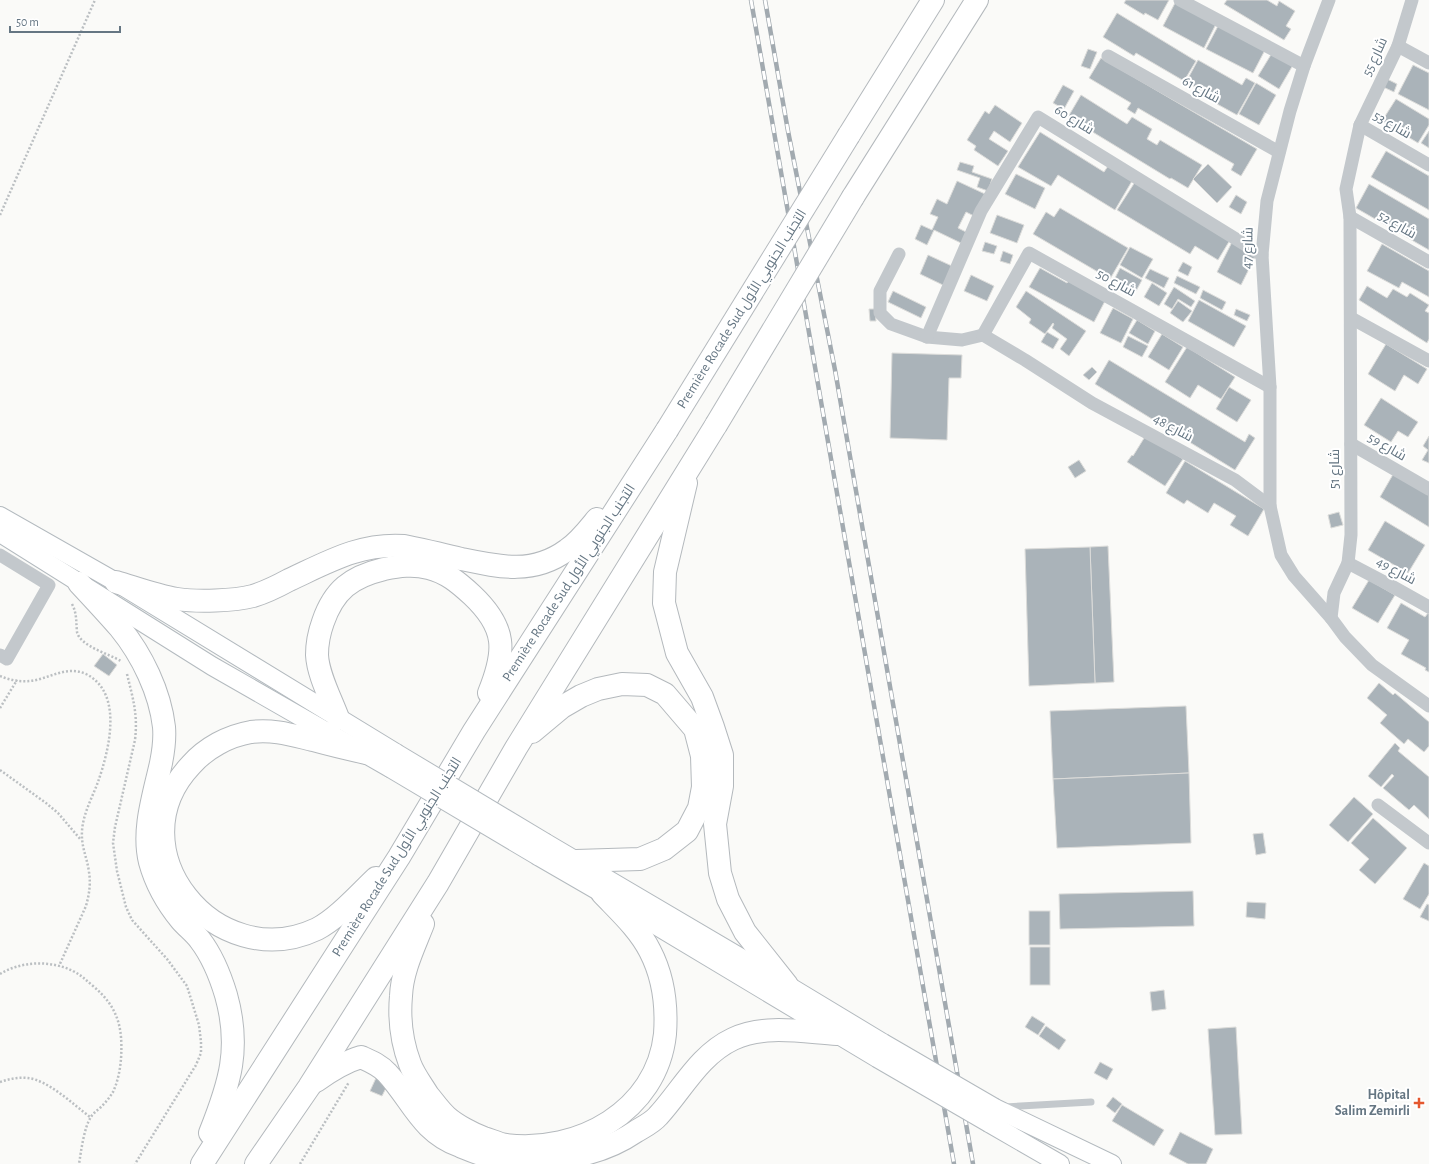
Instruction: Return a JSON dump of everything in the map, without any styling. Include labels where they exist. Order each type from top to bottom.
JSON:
[{"type":"highway","name":"Première Rocade Sud التجنب الجنوبي الأول","points":[[202,1164],[399,857],[474,731],[667,430],[933,0]]},
{"type":"highway","points":[[256,1164],[309,1087],[438,884],[516,748],[716,425],[853,197],[977,0]]},
{"type":"highway","points":[[116,582],[178,599],[225,600],[252,596],[268,591],[348,554],[375,546],[389,545],[404,546],[497,566],[514,568],[532,566],[550,560],[568,550],[582,537],[667,430]]},
{"type":"highway","points":[[688,470],[665,572],[664,603],[677,653],[702,697],[722,756],[722,786],[715,824],[720,873],[728,899],[745,932],[788,985]]},
{"type":"highway","points":[[338,718],[319,667],[317,655],[320,632],[328,609],[334,598],[358,577],[368,573],[391,568],[416,565],[439,571],[457,581],[486,609],[497,630],[500,643],[498,666],[474,731]]},
{"type":"highway","points":[[79,583],[121,629],[140,658],[155,692],[161,709],[164,729],[161,761],[147,831],[147,846],[150,861],[155,879],[164,897],[181,920],[199,939],[212,956],[222,979],[230,1008],[234,1031],[234,1054],[222,1104],[198,1164]]},
{"type":"highway","points":[[516,748],[536,728],[562,707],[581,696],[598,689],[622,684],[647,685],[665,694],[695,729],[702,756],[703,786],[699,808],[687,831],[664,849],[640,859],[576,861]]},
{"type":"highway","points":[[366,753],[281,732],[265,731],[250,732],[235,736],[213,746],[185,770],[172,791],[164,815],[163,841],[170,870],[185,896],[204,915],[215,923],[239,935],[252,938],[281,939],[306,934],[328,923],[399,857]]},
{"type":"highway","points":[[438,884],[405,972],[401,994],[400,1013],[404,1046],[410,1065],[420,1083],[433,1102],[447,1118],[475,1134],[504,1145],[529,1146],[558,1143],[586,1135],[611,1122],[631,1105],[646,1086],[657,1067],[664,1045],[666,1019],[665,996],[658,973],[650,951],[635,928],[602,893]]},
{"type":"highway","points":[[309,1087],[328,1072],[348,1061],[361,1057],[374,1062],[386,1072],[416,1114],[433,1132],[458,1146],[491,1157],[520,1162],[559,1162],[593,1154],[624,1140],[657,1118],[700,1063],[715,1050],[733,1039],[751,1033],[776,1030],[837,1034]]},
{"type":"main road","points":[[0,516],[116,582],[338,718],[393,760],[542,850],[602,893],[837,1034],[880,1051]]},
{"type":"main road","points":[[0,533],[212,666],[366,753],[393,760]]},
{"type":"main road","points":[[542,850],[576,861],[788,985],[880,1051],[992,1116],[1060,1164]]},
{"type":"main road","points":[[992,1116],[1112,1164]]},
{"type":"street","points":[[1180,0],[1304,66]]},
{"type":"street","name":"شارع 47","points":[[1270,506],[1270,386],[1262,254],[1267,201],[1290,111],[1304,66],[1329,0]]},
{"type":"street","name":"شارع 55","points":[[1360,125],[1398,46],[1412,0]]},
{"type":"street","points":[[1398,46],[1429,63]]},
{"type":"street","name":"شارع 61","points":[[1108,56],[1279,152]]},
{"type":"street","name":"شارع 60","points":[[927,337],[981,211],[1038,117],[1262,254]]},
{"type":"street","name":"شارع 53","points":[[1360,125],[1429,165]]},
{"type":"street","name":"شارع 51","points":[[1332,618],[1334,593],[1348,564],[1351,535],[1350,217],[1346,189],[1360,125]]},
{"type":"street","name":"شارع 52","points":[[1350,217],[1429,262]]},
{"type":"street","name":"شارع 50","points":[[983,335],[1029,253],[1270,386]]},
{"type":"street","points":[[899,254],[880,290],[880,312],[891,324],[927,337],[962,340],[983,335]]},
{"type":"street","points":[[1351,318],[1429,361]]},
{"type":"street","name":"شارع 48","points":[[983,335],[1092,403],[1235,480],[1270,506]]},
{"type":"street","name":"شارع 59","points":[[1350,444],[1429,489]]},
{"type":"street","points":[[1270,506],[1281,555],[1294,576],[1332,618],[1345,638],[1372,665],[1429,706]]},
{"type":"street","points":[[0,555],[49,585],[7,659],[0,655]]},
{"type":"street","name":"شارع 49","points":[[1348,564],[1388,584],[1429,608]]},
{"type":"street","points":[[1378,805],[1429,843]]},
{"type":"lane","points":[[992,1116],[1091,1102]]},
{"type":"path","points":[[0,215],[94,0]]},
{"type":"path","points":[[0,676],[11,680],[30,681],[58,673],[72,671],[85,674],[98,683],[107,696],[111,717],[108,739],[98,780],[84,820],[82,841],[89,873],[89,895],[86,906],[59,966]]},
{"type":"path","points":[[0,708],[17,680]]},
{"type":"path","points":[[0,770],[58,813],[82,841]]},
{"type":"path","points":[[0,974],[12,967],[29,964],[59,966],[77,973],[101,993],[115,1014],[120,1027],[122,1040],[120,1070],[117,1081],[108,1099],[90,1117],[78,1164]]},
{"type":"path","points":[[0,1082],[21,1078],[35,1079],[48,1086],[90,1117]]},
{"type":"path","points":[[300,1164],[350,1080]]},
{"type":"building","points":[[1126,0],[1169,0],[1158,20],[1145,13],[1144,15],[1124,3]]},
{"type":"building","points":[[1227,0],[1267,0],[1277,6],[1279,1],[1295,11],[1286,26],[1291,29],[1284,40],[1224,4]]},
{"type":"building","points":[[1175,3],[1216,24],[1204,48],[1163,26]]},
{"type":"building","points":[[1117,13],[1196,61],[1184,81],[1136,53],[1134,56],[1103,37]]},
{"type":"building","points":[[1218,26],[1265,50],[1253,73],[1206,49]]},
{"type":"building","points":[[1088,49],[1097,52],[1090,69],[1081,66]]},
{"type":"building","points":[[1272,53],[1293,65],[1279,89],[1258,76]]},
{"type":"building","points":[[1101,58],[1257,149],[1241,176],[1231,170],[1234,164],[1138,108],[1135,114],[1127,109],[1131,103],[1089,78]]},
{"type":"building","points":[[1198,60],[1242,85],[1246,78],[1255,83],[1237,115],[1208,99],[1210,95],[1186,82]]},
{"type":"building","points":[[1413,65],[1429,73],[1429,110],[1398,94]]},
{"type":"building","points":[[1385,78],[1397,84],[1394,92],[1381,86]]},
{"type":"building","points":[[1256,83],[1276,95],[1259,125],[1239,114]]},
{"type":"building","points":[[1063,85],[1074,91],[1064,109],[1053,103]]},
{"type":"building","points":[[1081,95],[1127,124],[1132,117],[1152,129],[1147,139],[1157,145],[1160,140],[1202,165],[1188,188],[1171,178],[1170,179],[1068,117]]},
{"type":"building","points":[[1396,99],[1429,119],[1429,125],[1418,143],[1382,121]]},
{"type":"building","points":[[995,105],[1022,123],[1010,142],[994,131],[989,139],[1008,151],[998,166],[974,150],[976,146],[967,140],[985,111],[989,114]]},
{"type":"building","points":[[1429,131],[1429,148],[1421,143]]},
{"type":"building","points":[[1040,132],[1104,172],[1108,166],[1132,181],[1115,210],[1058,175],[1051,186],[1018,167]]},
{"type":"building","points":[[1386,151],[1429,176],[1429,210],[1371,177]]},
{"type":"building","points":[[960,162],[974,166],[972,172],[992,179],[988,191],[977,187],[980,178],[957,170]]},
{"type":"building","points":[[1208,164],[1232,187],[1217,203],[1193,179]]},
{"type":"building","points":[[1016,174],[1045,188],[1035,209],[1005,194]]},
{"type":"building","points":[[957,181],[985,194],[974,216],[966,212],[958,228],[968,233],[963,244],[934,230],[927,245],[915,239],[921,225],[932,230],[938,217],[930,214],[937,199],[947,204]]},
{"type":"building","points":[[1135,182],[1230,240],[1218,260],[1195,246],[1190,254],[1117,210]]},
{"type":"building","points":[[1369,184],[1429,219],[1429,250],[1356,208]]},
{"type":"building","points":[[1236,195],[1247,202],[1241,214],[1229,207]]},
{"type":"building","points":[[1060,208],[1128,248],[1110,279],[1033,234],[1046,212],[1054,217]]},
{"type":"building","points":[[997,215],[1024,225],[1017,243],[990,233]]},
{"type":"building","points":[[985,242],[997,246],[994,254],[982,251]]},
{"type":"building","points":[[1232,242],[1256,255],[1241,285],[1217,272]]},
{"type":"building","points":[[1382,244],[1429,271],[1429,297],[1402,282],[1399,288],[1367,271]]},
{"type":"building","points":[[1130,247],[1153,259],[1142,278],[1120,265]]},
{"type":"building","points":[[1003,251],[1013,255],[1010,264],[1000,261]]},
{"type":"building","points":[[928,255],[954,267],[945,286],[920,274]]},
{"type":"building","points":[[1183,262],[1192,267],[1188,276],[1178,271]]},
{"type":"building","points":[[1040,268],[1067,283],[1069,281],[1105,301],[1094,322],[1029,287]]},
{"type":"building","points":[[1120,268],[1142,280],[1136,291],[1114,280]]},
{"type":"building","points":[[1150,269],[1169,278],[1164,288],[1145,278]]},
{"type":"building","points":[[971,275],[994,286],[987,301],[964,291]]},
{"type":"building","points":[[1177,276],[1200,287],[1196,294],[1174,283]]},
{"type":"building","points":[[1152,283],[1167,293],[1159,306],[1144,297]]},
{"type":"building","points":[[1367,286],[1387,298],[1393,289],[1407,297],[1410,293],[1429,305],[1425,311],[1429,313],[1429,339],[1427,343],[1359,300]]},
{"type":"building","points":[[1174,287],[1195,301],[1191,307],[1178,299],[1172,309],[1164,304]]},
{"type":"building","points":[[1203,290],[1226,302],[1222,310],[1200,298]]},
{"type":"building","points":[[893,291],[926,307],[921,318],[888,302]]},
{"type":"building","points":[[1026,291],[1086,331],[1069,356],[1060,349],[1067,339],[1052,328],[1053,323],[1045,334],[1029,323],[1031,319],[1016,307]]},
{"type":"building","points":[[1199,300],[1246,326],[1234,347],[1188,321]]},
{"type":"building","points":[[1178,301],[1192,311],[1183,322],[1170,313]]},
{"type":"building","points":[[1113,308],[1133,319],[1121,343],[1100,333]]},
{"type":"building","points":[[869,309],[875,309],[876,321],[870,321]]},
{"type":"building","points":[[1236,309],[1250,315],[1247,321],[1234,315]]},
{"type":"building","points":[[1137,320],[1155,331],[1148,344],[1129,333]]},
{"type":"building","points":[[1047,332],[1059,339],[1053,349],[1041,342]]},
{"type":"building","points":[[1162,334],[1183,347],[1169,370],[1148,357]]},
{"type":"building","points":[[1128,336],[1148,346],[1142,357],[1123,347]]},
{"type":"building","points":[[1386,344],[1427,369],[1418,384],[1404,375],[1395,391],[1368,374]]},
{"type":"building","points":[[1187,347],[1235,377],[1221,399],[1198,385],[1190,398],[1165,382]]},
{"type":"building","points":[[892,353],[962,355],[961,378],[949,378],[947,440],[890,438]]},
{"type":"building","points":[[1109,360],[1245,442],[1249,434],[1255,438],[1235,470],[1095,384]]},
{"type":"building","points":[[1092,367],[1097,372],[1089,380],[1083,375]]},
{"type":"building","points":[[1229,387],[1251,400],[1237,422],[1216,409]]},
{"type":"building","points":[[1381,398],[1418,422],[1408,437],[1398,431],[1391,442],[1364,425]]},
{"type":"building","points":[[1146,435],[1183,459],[1165,486],[1127,462],[1132,455],[1133,456]]},
{"type":"building","points":[[1429,436],[1429,463],[1422,460],[1428,450],[1423,446]]},
{"type":"building","points":[[1079,460],[1086,471],[1075,478],[1068,467]]},
{"type":"building","points":[[1185,461],[1264,509],[1248,536],[1230,525],[1236,516],[1214,503],[1208,513],[1187,500],[1184,504],[1166,493]]},
{"type":"building","points":[[1395,471],[1429,491],[1429,527],[1380,497]]},
{"type":"building","points":[[1339,512],[1343,525],[1331,528],[1328,515]]},
{"type":"building","points":[[1385,521],[1425,545],[1408,573],[1368,550]]},
{"type":"building","points":[[1108,546],[1114,682],[1095,683],[1090,547]]},
{"type":"building","points":[[1090,547],[1095,683],[1029,686],[1025,549]]},
{"type":"building","points":[[1369,580],[1395,595],[1378,623],[1352,608]]},
{"type":"building","points":[[1401,603],[1425,617],[1428,613],[1429,614],[1429,672],[1425,670],[1426,668],[1401,654],[1409,640],[1387,628]]},
{"type":"building","points":[[103,654],[117,665],[109,676],[94,666]]},
{"type":"building","points":[[1379,683],[1393,695],[1395,693],[1429,722],[1429,746],[1424,752],[1408,739],[1404,744],[1380,723],[1387,715],[1367,698]]},
{"type":"building","points":[[1186,706],[1189,773],[1053,779],[1050,711]]},
{"type":"building","points":[[1395,743],[1400,748],[1398,751],[1429,777],[1429,819],[1414,805],[1409,810],[1383,788],[1394,776],[1392,774],[1381,787],[1368,776]]},
{"type":"building","points":[[1189,773],[1191,843],[1057,848],[1053,779]]},
{"type":"building","points":[[1354,797],[1373,814],[1348,842],[1329,825]]},
{"type":"building","points":[[1373,818],[1407,848],[1375,884],[1359,870],[1369,859],[1351,843]]},
{"type":"building","points":[[1263,833],[1266,853],[1256,855],[1253,834]]},
{"type":"building","points":[[1424,863],[1429,866],[1429,894],[1420,909],[1403,899]]},
{"type":"building","points":[[1193,891],[1194,926],[1060,929],[1059,894]]},
{"type":"building","points":[[1247,902],[1266,903],[1265,919],[1246,917]]},
{"type":"building","points":[[1427,904],[1429,905],[1429,921],[1420,917]]},
{"type":"building","points":[[1029,911],[1050,911],[1050,945],[1029,945]]},
{"type":"building","points":[[1030,947],[1050,947],[1050,985],[1030,985]]},
{"type":"building","points":[[1164,990],[1166,1009],[1152,1011],[1150,992]]},
{"type":"building","points":[[1032,1016],[1045,1024],[1038,1035],[1025,1027]]},
{"type":"building","points":[[1046,1026],[1066,1040],[1059,1050],[1039,1036]]},
{"type":"building","points":[[1236,1027],[1242,1134],[1215,1135],[1208,1029]]},
{"type":"building","points":[[1100,1062],[1113,1069],[1107,1080],[1094,1073]]},
{"type":"building","points":[[376,1078],[388,1084],[382,1096],[370,1091]]},
{"type":"building","points":[[1113,1097],[1122,1104],[1115,1113],[1106,1106]]},
{"type":"building","points":[[1122,1105],[1164,1130],[1154,1146],[1112,1121]]},
{"type":"building","points":[[1180,1132],[1213,1149],[1206,1164],[1188,1164],[1169,1154]]},
{"type":"railway","points":[[751,0],[954,1164]]},
{"type":"railway","points":[[765,0],[788,131],[835,370],[973,1164]]},
{"type":"place","name":"Hôpital Salim Zemirli","points":[[1419,1103]]}]
